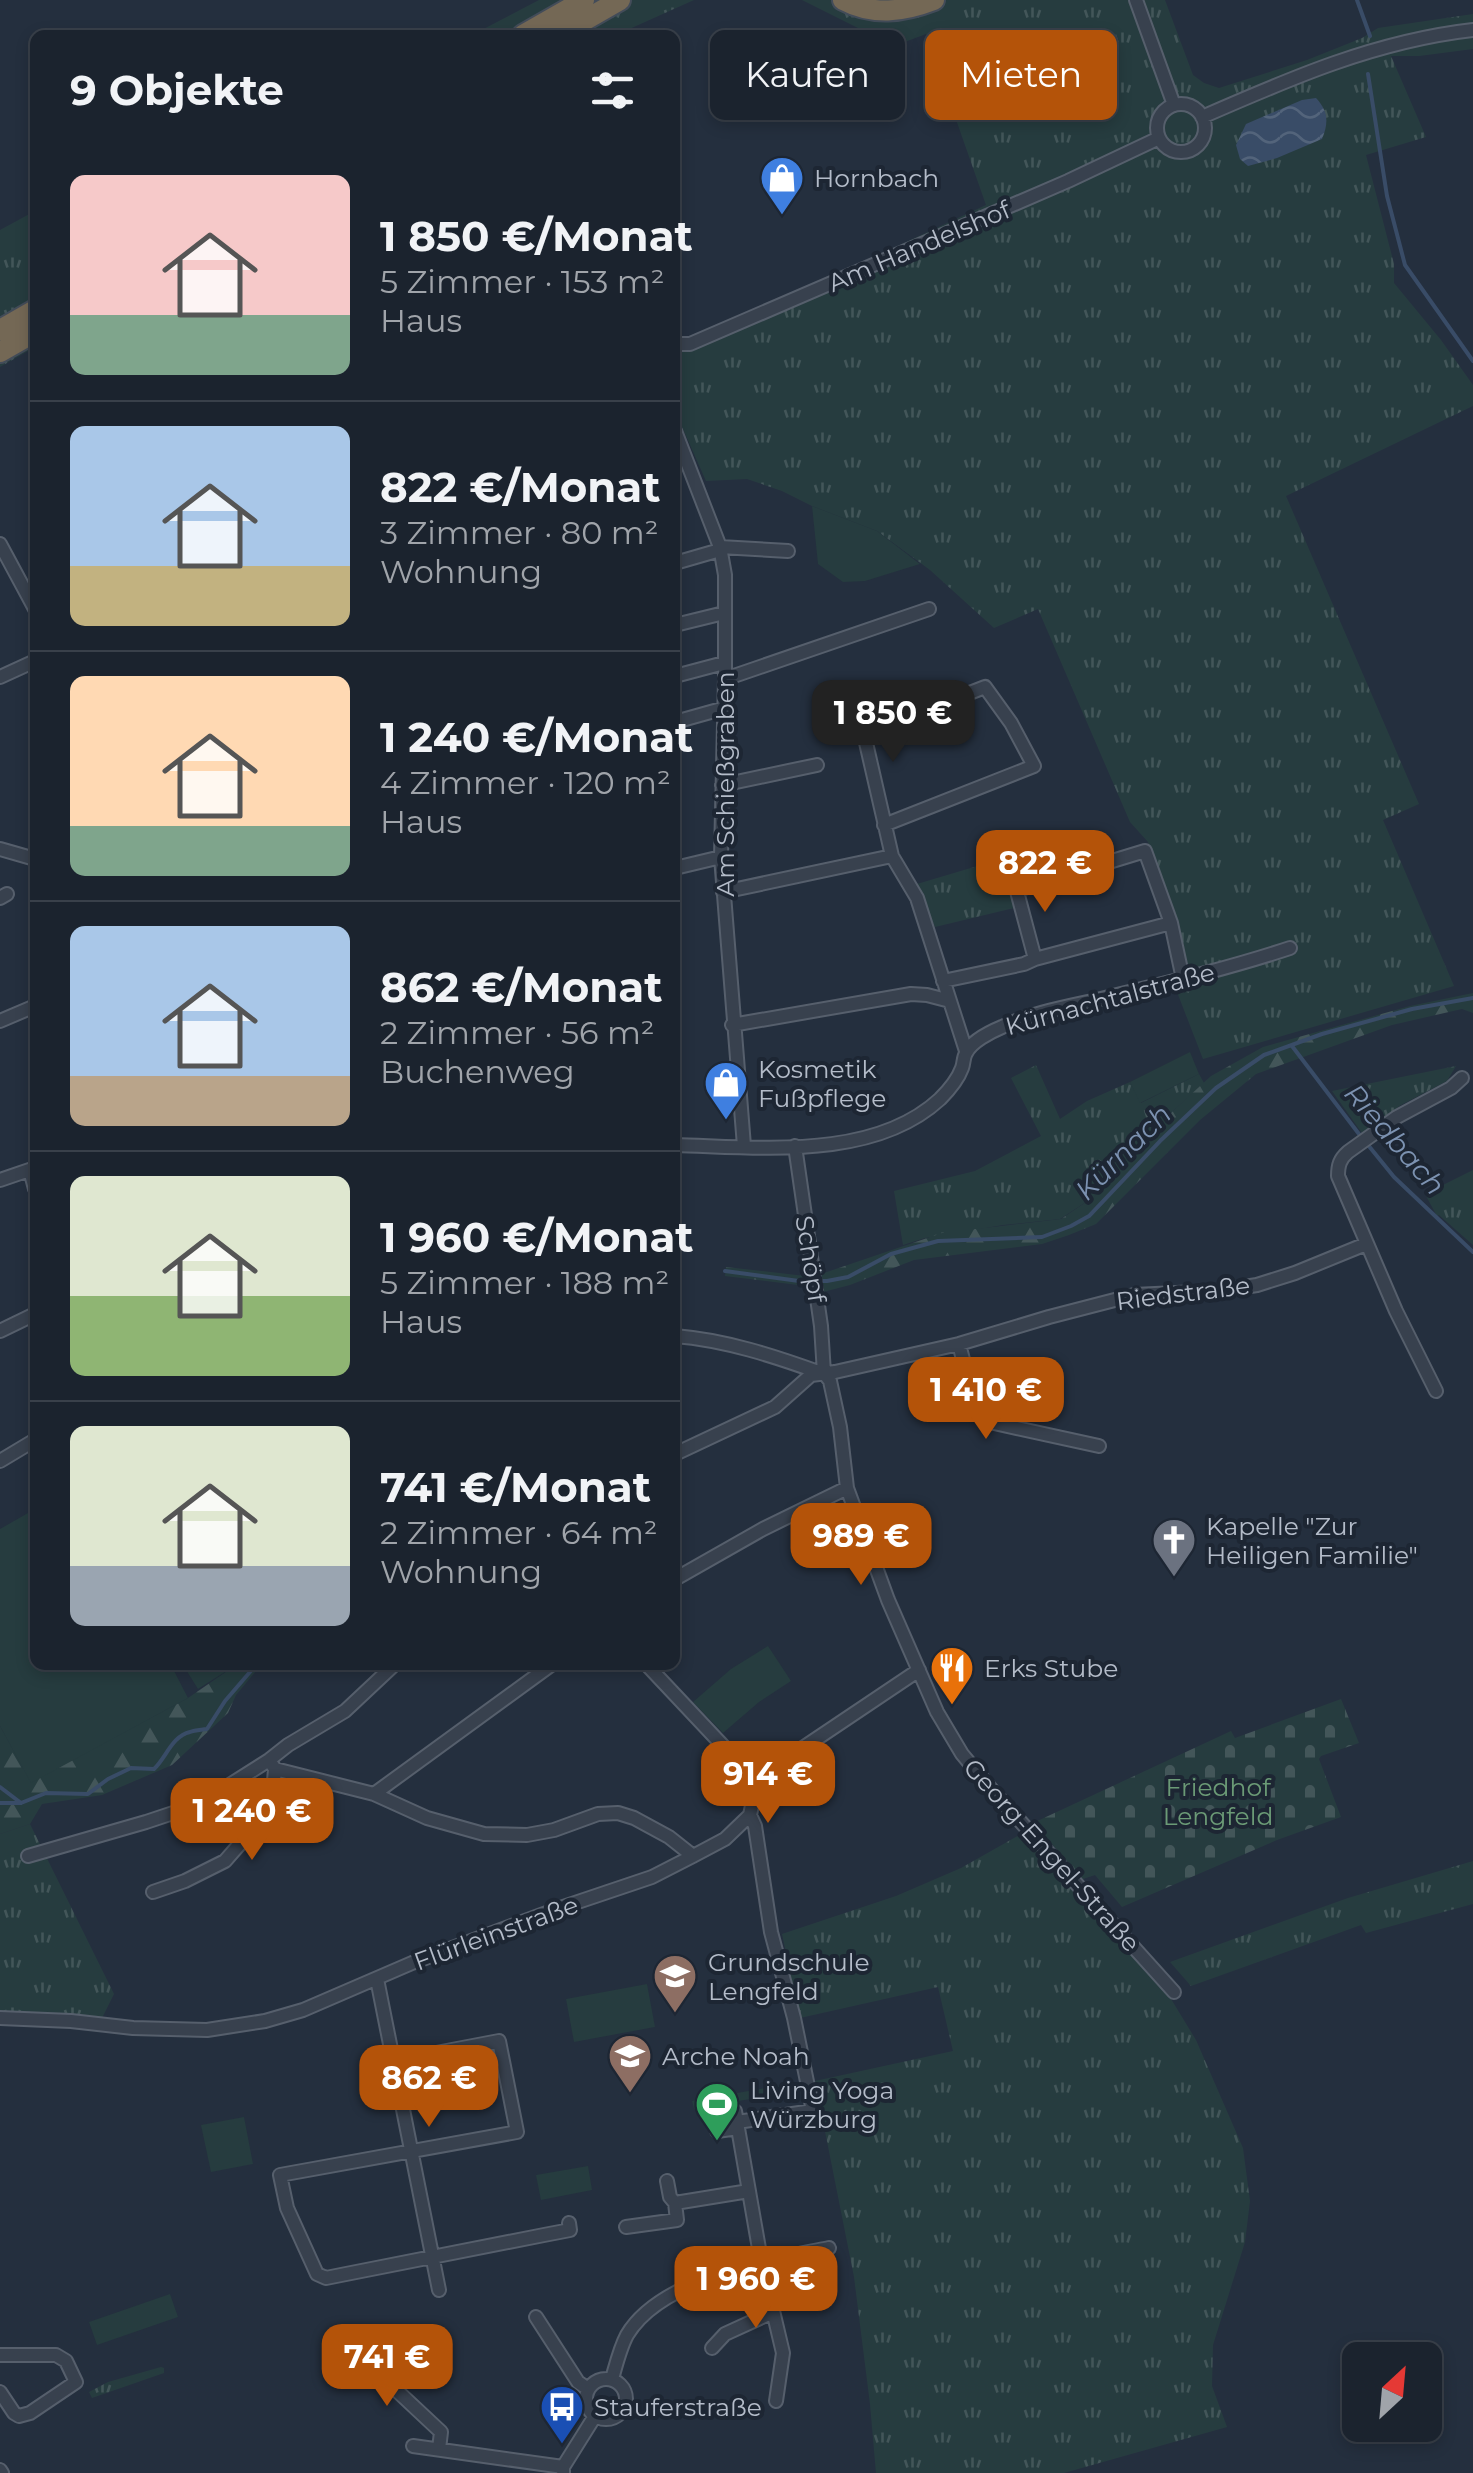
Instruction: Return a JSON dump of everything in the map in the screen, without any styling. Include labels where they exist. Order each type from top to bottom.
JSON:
[{"type":"highway","points":[[532,30],[584,0]]},
{"type":"highway","points":[[568,30],[620,0]]},
{"type":"highway","points":[[842,0],[858,8],[883,11],[934,0]]},
{"type":"highway","points":[[0,330],[30,313]]},
{"type":"highway","points":[[0,352],[30,335]]},
{"type":"street","points":[[1136,0],[1174,105]]},
{"type":"street","points":[[1202,117],[1370,50],[1473,30]]},
{"type":"street","points":[[1174,105],[1194,108],[1202,117],[1204,134],[1188,151],[1171,150],[1157,132],[1159,118],[1174,105]]},
{"type":"street","name":"Am Handelshof","points":[[680,344],[690,344],[1104,166],[1160,138]]},
{"type":"street","name":"Am Schießgraben","points":[[680,451],[720,549],[725,576],[721,858],[744,1146]]},
{"type":"street","points":[[0,544],[30,600]]},
{"type":"street","points":[[680,561],[720,549],[788,551]]},
{"type":"street","points":[[725,679],[930,610]]},
{"type":"street","points":[[680,624],[724,612]]},
{"type":"street","points":[[0,677],[30,663]]},
{"type":"street","points":[[680,675],[724,663]]},
{"type":"street","points":[[864,734],[985,688],[1034,766],[884,825]]},
{"type":"street","points":[[845,692],[864,734],[892,856],[916,898],[966,1051]]},
{"type":"street","points":[[680,721],[724,708]]},
{"type":"street","points":[[722,785],[817,765]]},
{"type":"street","points":[[0,849],[30,858]]},
{"type":"street","points":[[1034,959],[1015,886],[1144,851],[1171,923],[1183,979]]},
{"type":"street","points":[[724,892],[892,856]]},
{"type":"street","points":[[680,867],[721,858]]},
{"type":"street","points":[[944,981],[1024,964],[1171,923]]},
{"type":"street","name":"Kürnachtalstraße","points":[[680,1145],[795,1146],[862,1140],[909,1121],[939,1100],[960,1074],[966,1051],[1006,1024],[1290,948]]},
{"type":"street","points":[[732,1025],[912,994],[950,1000]]},
{"type":"street","points":[[0,1021],[30,1008]]},
{"type":"street","points":[[1436,1391],[1338,1176],[1342,1158],[1397,1117],[1452,1088],[1462,1078]]},
{"type":"street","name":"Schöpf","points":[[795,1146],[824,1373]]},
{"type":"street","points":[[0,1180],[30,1170]]},
{"type":"street","name":"Riedstraße","points":[[824,1373],[959,1344],[1134,1296],[1256,1285],[1295,1274],[1366,1244]]},
{"type":"street","points":[[0,1332],[30,1317]]},
{"type":"street","points":[[680,1336],[752,1350],[824,1373]]},
{"type":"street","points":[[959,1344],[976,1410],[984,1418],[1099,1446]]},
{"type":"street","points":[[680,1452],[775,1407],[811,1374],[824,1373]]},
{"type":"street","name":"Georg-Engel-Straße","points":[[824,1373],[830,1381],[840,1428],[847,1488],[888,1600],[937,1712],[962,1754],[1174,1992]]},
{"type":"street","points":[[0,1461],[30,1443]]},
{"type":"street","points":[[680,1577],[847,1488]]},
{"type":"street","points":[[28,1856],[182,1810],[216,1793],[272,1764],[288,1745],[345,1711],[389,1670]]},
{"type":"street","points":[[374,1794],[545,1670]]},
{"type":"street","points":[[651,1670],[757,1782]]},
{"type":"street","points":[[776,2401],[783,2353],[738,2125],[813,2111],[771,1932],[750,1815],[757,1782],[919,1670]]},
{"type":"street","points":[[272,1764],[374,1794],[438,1822],[484,1834],[527,1835],[598,1814],[618,1813],[669,1837],[693,1856]]},
{"type":"street","points":[[153,1892],[225,1861],[266,1814],[273,1793],[272,1764]]},
{"type":"street","name":"Flürleinstraße","points":[[0,2018],[208,2030],[266,2022],[518,1923],[652,1877],[725,1838],[750,1815]]},
{"type":"street","points":[[377,1979],[439,2290]]},
{"type":"street","points":[[394,2061],[499,2041],[516,2132],[280,2175],[287,2208],[317,2274],[326,2278],[570,2230],[568,2223]]},
{"type":"street","points":[[626,2227],[678,2220],[667,2181]]},
{"type":"street","points":[[675,2202],[748,2191]]},
{"type":"street","points":[[612,2379],[626,2337],[656,2305],[704,2281],[762,2260],[829,2248]]},
{"type":"street","points":[[712,2348],[726,2334],[774,2312]]},
{"type":"street","points":[[536,2316],[578,2382],[588,2389]]},
{"type":"street","points":[[0,2355],[56,2354],[66,2361],[76,2382],[30,2413],[19,2416],[0,2392]]},
{"type":"street","points":[[362,2358],[441,2432],[440,2449]]},
{"type":"street","points":[[604,2378],[612,2379],[625,2392],[625,2406],[619,2415],[604,2419],[595,2416],[586,2404],[588,2389],[604,2378]]},
{"type":"street","points":[[414,2446],[563,2470],[595,2416]]},
{"type":"green space","points":[[539,0],[694,0],[627,30],[482,30]]},
{"type":"green space","points":[[802,0],[1165,0],[1193,75],[1219,88],[1307,60],[1378,28],[1473,14],[1473,49],[1391,56],[1426,137],[1366,155],[1394,264],[1394,283],[1473,385],[1473,406],[1286,496],[1419,804],[1383,820],[1454,986],[1203,1059],[1177,992],[1187,975],[1171,901],[1148,842],[1130,822],[1038,609],[994,628],[930,570],[877,531],[747,479],[706,481],[680,422],[680,347],[986,205],[956,120],[1117,120],[1117,30],[925,30],[925,34],[905,42],[905,30],[861,30]]},
{"type":"green space","points":[[30,214],[30,350],[0,367],[0,230]]},
{"type":"green space","points":[[812,506],[877,531],[920,564],[865,581],[843,582],[818,564]]},
{"type":"green space","points":[[1011,856],[1016,876],[1007,879],[1014,908],[935,927],[917,884]]},
{"type":"green space","points":[[1473,993],[1473,1013],[1462,1009],[1392,1025],[1256,1074],[1200,1120],[1096,1224],[1069,1235],[1042,1244],[914,1260],[823,1292],[806,1286],[725,1276],[726,1267],[805,1276],[821,1274],[942,1233],[1061,1219],[1095,1196],[1211,1076],[1263,1047],[1410,1006]]},
{"type":"green space","points":[[1190,1052],[1199,1074],[1140,1103],[1130,1082]]},
{"type":"green space","points":[[1036,1065],[1060,1119],[1087,1101],[1130,1082],[1141,1103],[1199,1074],[1204,1083],[1095,1196],[1060,1219],[1003,1225],[903,1245],[894,1191],[975,1171],[1041,1136],[1011,1078]]},
{"type":"green space","points":[[1456,1066],[1447,1081],[1401,1105],[1362,1133],[1332,1091]]},
{"type":"green space","points":[[1473,1170],[1473,1245],[1437,1216],[1425,1194]]},
{"type":"green space","points":[[30,1512],[30,1670],[174,1670],[188,1698],[31,1783],[0,1726],[0,1529]]},
{"type":"green space","points":[[768,1646],[791,1681],[723,1733],[693,1702],[731,1669]]},
{"type":"green space","points":[[186,1670],[228,1670],[198,1689]]},
{"type":"green space","points":[[229,1670],[257,1670],[236,1695],[228,1713],[172,1765],[102,1795],[42,1804],[30,1824],[0,1834],[0,1726],[31,1782],[188,1698]]},
{"type":"green space","name":"Friedhof Lengfeld","points":[[1341,1699],[1359,1743],[1319,1759],[1341,1817],[1277,1840],[1122,1907],[1095,1875],[1083,1879],[1033,1823],[1231,1731],[1235,1738]]},
{"type":"green space","points":[[30,1824],[114,1994],[96,2030],[0,2024],[0,1834]]},
{"type":"green space","points":[[1023,1833],[1168,1994],[1196,2040],[1243,2148],[1250,2201],[1245,2242],[1213,2345],[1212,2386],[1227,2427],[1064,2473],[876,2473],[854,2277],[815,2081],[953,2051],[938,1987],[800,2018],[782,1934],[896,1896],[961,1868]]},
{"type":"green space","points":[[1473,1861],[1473,1904],[1366,1933],[1361,1925],[1191,1986],[1170,1962],[1348,1898]]},
{"type":"green space","points":[[647,1984],[655,2027],[574,2042],[566,1999]]},
{"type":"green space","points":[[794,2083],[795,2091],[694,2109],[692,2101]]},
{"type":"green space","points":[[244,2117],[253,2164],[211,2172],[201,2125]]},
{"type":"green space","points":[[588,2166],[592,2190],[541,2200],[536,2175]]},
{"type":"green space","points":[[170,2294],[178,2317],[97,2345],[89,2322]]},
{"type":"green space","points":[[161,2367],[164,2373],[92,2398],[89,2392],[108,2382]]},
{"type":"water","points":[[1316,98],[1326,117],[1322,139],[1248,166],[1240,159],[1236,145],[1246,124]]},
{"type":"waterway","points":[[1357,0],[1370,36]]},
{"type":"waterway","points":[[1368,74],[1387,196],[1405,265],[1473,361]]},
{"type":"waterway","name":"Kürnach","points":[[725,1271],[827,1281],[848,1277],[891,1254],[938,1241],[1042,1237],[1089,1216],[1216,1088],[1264,1055],[1412,1009],[1473,998]]},
{"type":"waterway","name":"Riedbach","points":[[1292,1046],[1362,1138]]},
{"type":"waterway","name":"Riedbach","points":[[1368,1145],[1394,1177],[1473,1252]]},
{"type":"waterway","name":"Kürnach","points":[[0,1803],[21,1803],[46,1793],[88,1794],[131,1768],[154,1769],[178,1738],[207,1729],[252,1670]]},
{"type":"waterway","name":"Kürnach","points":[[0,1787],[21,1803]]},
{"type":"place","name":"Hornbach","points":[[782,216]]},
{"type":"place","name":"Kosmetik Fußpflege","points":[[726,1121]]},
{"type":"place","name":"Kapelle \"Zur Heiligen Familie\"","points":[[1174,1578]]},
{"type":"place","name":"Erks Stube","points":[[952,1706]]},
{"type":"place","name":"Grundschule Lengfeld","points":[[675,2014]]},
{"type":"place","name":"Arche Noah","points":[[630,2094]]},
{"type":"place","name":"Living Yoga Würzburg","points":[[717,2142]]},
{"type":"place","name":"Stauferstraße","points":[[562,2445]]}]
